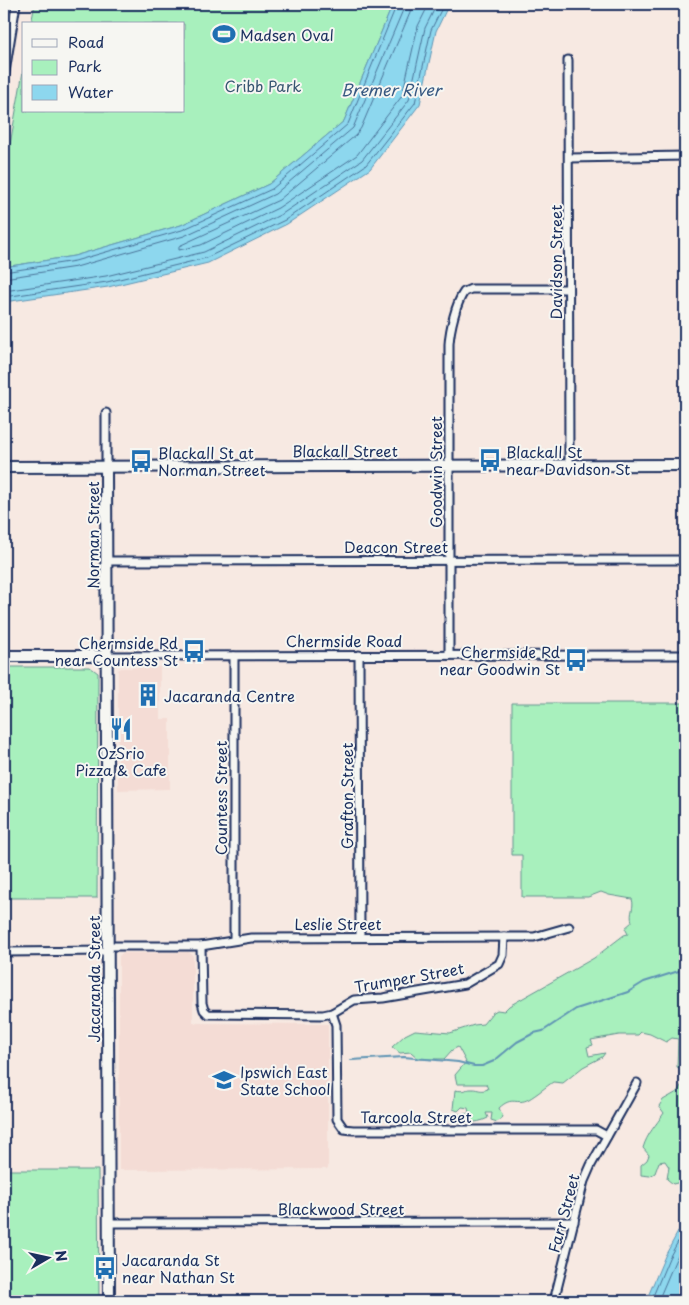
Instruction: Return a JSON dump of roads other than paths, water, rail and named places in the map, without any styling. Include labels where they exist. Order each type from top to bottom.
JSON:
[{"type":"street","points":[[4,78],[16,4]]},
{"type":"street","name":"Davidson Street","points":[[568,60],[569,465]]},
{"type":"street","points":[[569,158],[685,156]]},
{"type":"street","name":"Goodwin Street","points":[[449,655],[448,465],[449,344],[451,328],[464,292],[471,289],[568,289]]},
{"type":"street","name":"Norman Street","points":[[106,413],[107,656]]},
{"type":"street","name":"Blackall Street","points":[[4,467],[685,465]]},
{"type":"street","name":"Deacon Street","points":[[107,561],[685,560]]},
{"type":"street","name":"Chermside Road","points":[[4,656],[685,655]]},
{"type":"street","name":"Jacaranda Street","points":[[107,656],[109,1301]]},
{"type":"street","name":"Countess Street","points":[[234,656],[234,940]]},
{"type":"street","name":"Grafton Street","points":[[359,656],[360,937]]},
{"type":"street","name":"Leslie Street","points":[[4,952],[201,946],[251,938],[538,936],[569,927]]},
{"type":"street","name":"Trumper Street","points":[[201,946],[202,1003],[206,1012],[213,1015],[323,1015],[332,1013],[354,1000],[383,998],[469,982],[499,964],[504,955],[504,937]]},
{"type":"street","name":"Tarcoola Street","points":[[332,1013],[336,1024],[337,1119],[344,1128],[352,1130],[596,1130],[607,1136]]},
{"type":"street","name":"Farr Street","points":[[554,1301],[584,1181],[591,1164],[637,1083]]},
{"type":"street","name":"Blackwood Street","points":[[109,1223],[574,1222]]},
{"type":"water","name":"Bremer River","points":[[393,4],[449,4],[436,31],[420,104],[370,169],[287,224],[208,263],[108,287],[4,302],[4,267],[74,256],[181,225],[269,184],[344,121]]},
{"type":"water","points":[[685,1219],[685,1301],[646,1301],[665,1256]]},
{"type":"waterway","points":[[351,1060],[404,1057],[482,1066],[494,1061],[517,1042],[534,1033],[543,1031],[576,1009],[628,992],[644,982],[685,969]]},
{"type":"place","name":"Madsen Oval","points":[[224,34]]},
{"type":"place","name":"Blackall St near Davidson St","points":[[490,460]]},
{"type":"place","name":"Blackall St at Norman Street","points":[[141,461]]},
{"type":"place","name":"Chermside Rd near Countess St","points":[[194,651]]},
{"type":"place","name":"Chermside Rd near Goodwin St","points":[[576,660]]},
{"type":"place","name":"Jacaranda Centre","points":[[148,695]]},
{"type":"place","name":"OzSrio Pizza & Cafe","points":[[121,729]]},
{"type":"place","name":"Ipswich East State School","points":[[224,1080]]},
{"type":"place","name":"Jacaranda St near Nathan St","points":[[105,1268]]},
{"type":"park label","name":"Cribb Park","points":[[263,85]]}]
